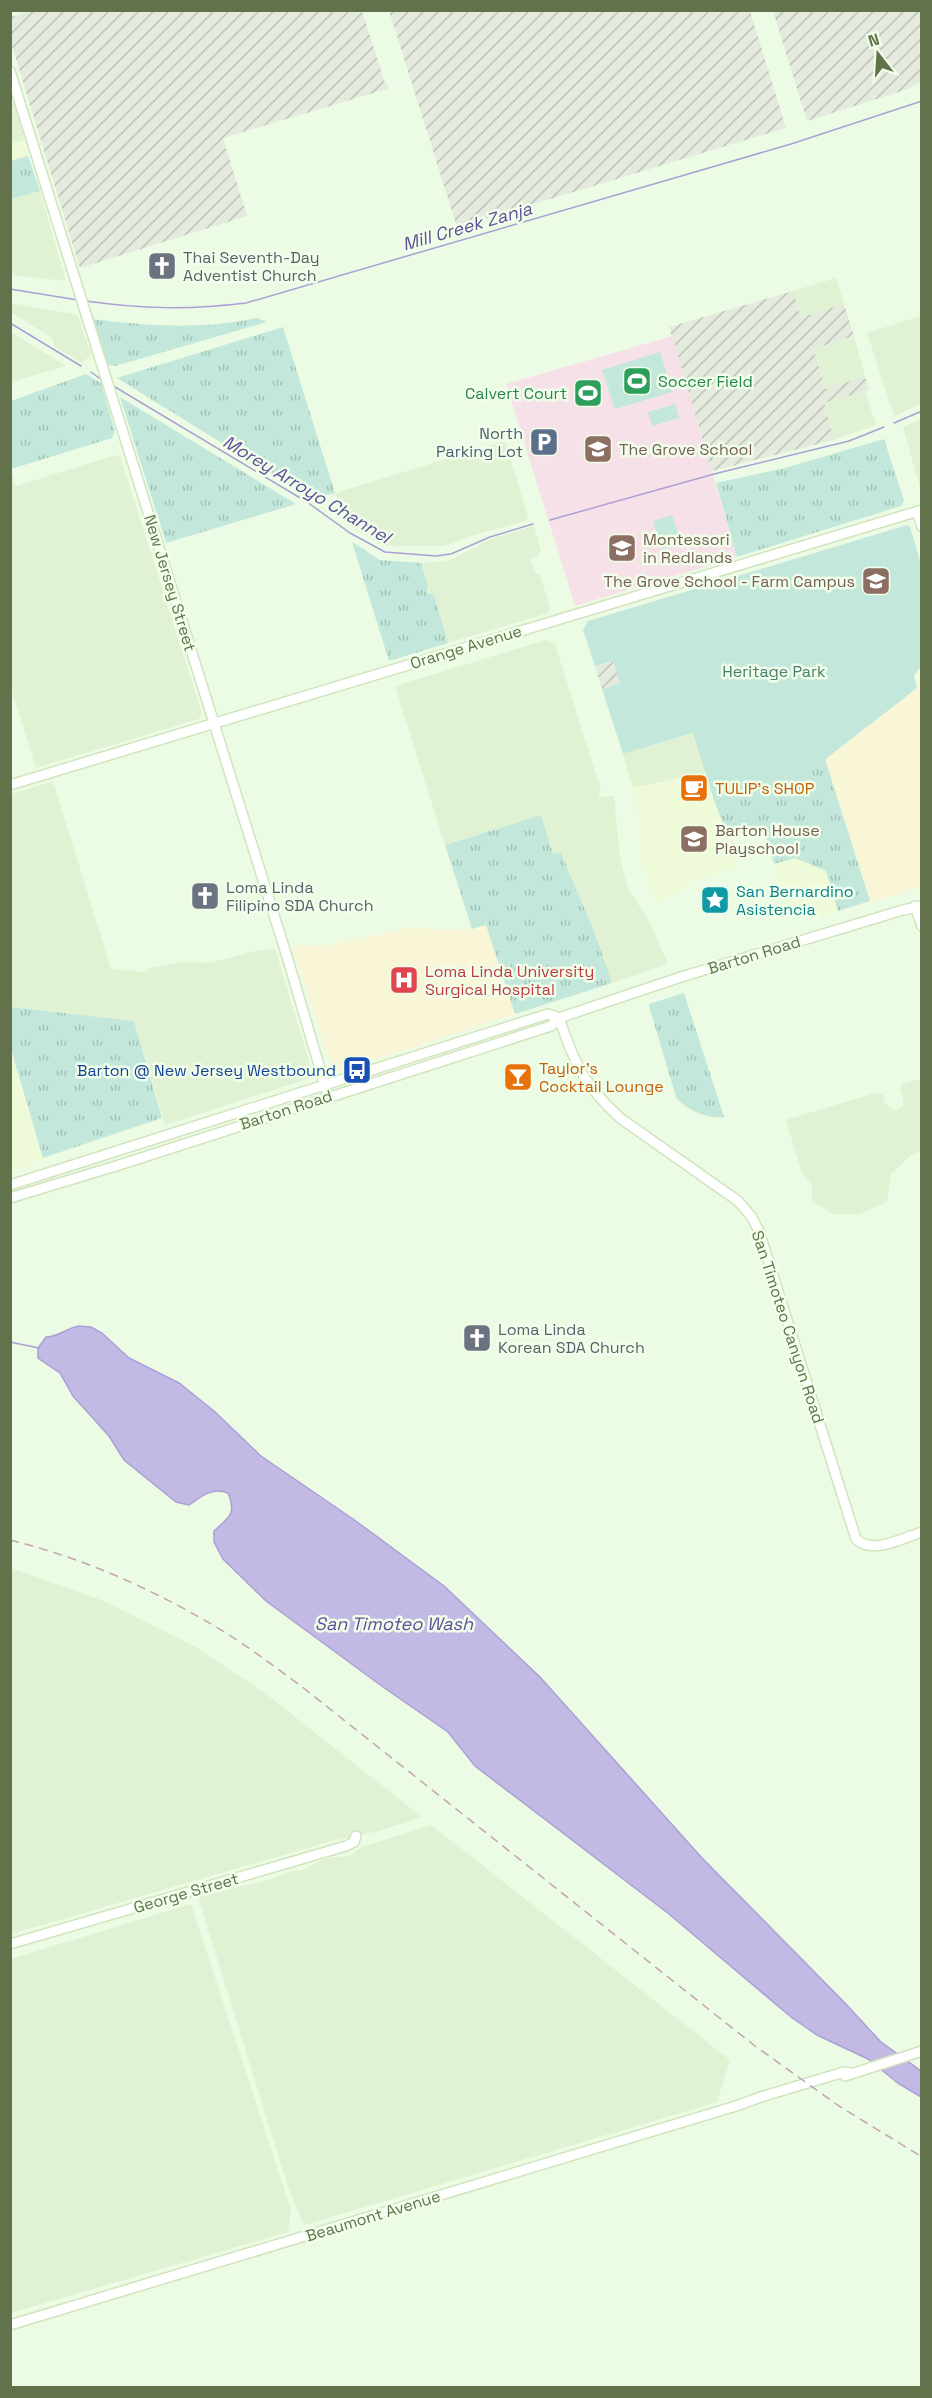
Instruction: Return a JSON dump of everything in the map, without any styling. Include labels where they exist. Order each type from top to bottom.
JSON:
[{"type":"street","name":"New Jersey Street","points":[[10,71],[328,1096]]},
{"type":"street","name":"Orange Avenue","points":[[10,785],[919,511]]},
{"type":"street","points":[[919,511],[921,527]]},
{"type":"street","points":[[919,904],[921,926]]},
{"type":"street","name":"Barton Road","points":[[10,1198],[551,1026],[559,1018],[681,977],[919,904]]},
{"type":"street","name":"Barton Road","points":[[10,1185],[548,1014],[559,1018]]},
{"type":"street","name":"San Timoteo Canyon Road","points":[[559,1018],[582,1077],[608,1107],[620,1118],[738,1201],[751,1216],[759,1231],[856,1539],[861,1544],[872,1546],[921,1532]]},
{"type":"street","name":"George Street","points":[[10,1944],[346,1846],[354,1842],[356,1836]]},
{"type":"street","name":"Beaumont Avenue","points":[[10,2325],[736,2106],[816,2085],[919,2051]]},
{"type":"shaded area","points":[[31,10],[362,11],[385,83],[390,88],[223,138],[247,216],[80,268],[11,43],[11,17]]},
{"type":"shaded area","points":[[389,11],[750,11],[786,128],[457,227]]},
{"type":"shaded area","points":[[773,11],[921,11],[921,82],[908,89],[807,121]]},
{"type":"shaded area","points":[[11,103],[16,107],[24,140],[11,144]]},
{"type":"shaded area","points":[[23,140],[28,156],[11,161],[11,144]]},
{"type":"shaded area","points":[[40,191],[66,281],[11,275],[11,199]]},
{"type":"shaded area","points":[[836,278],[844,304],[801,319],[793,291]]},
{"type":"shaded area","points":[[793,291],[801,318],[844,304],[854,336],[813,349],[826,389],[865,376],[869,390],[824,403],[834,440],[712,471],[669,327]]},
{"type":"shaded area","points":[[11,303],[78,315],[91,355],[82,363],[55,347],[52,338],[11,312]]},
{"type":"shaded area","points":[[921,316],[921,404],[894,416],[867,333]]},
{"type":"shaded area","points":[[11,332],[66,366],[11,382]]},
{"type":"shaded area","points":[[672,336],[737,557],[575,606],[506,384]]},
{"type":"shaded area","points":[[854,336],[865,376],[826,390],[813,349]]},
{"type":"shaded area","points":[[865,391],[876,425],[834,440],[824,403]]},
{"type":"shaded area","points":[[921,419],[921,492],[903,427]]},
{"type":"shaded area","points":[[505,441],[529,520],[443,546],[384,546],[346,524],[335,493]]},
{"type":"shaded area","points":[[116,455],[120,456],[202,713],[199,719],[36,768],[11,688],[11,471],[16,486]]},
{"type":"shaded area","points":[[534,526],[541,551],[538,556],[530,559],[535,573],[540,575],[550,608],[548,613],[448,643],[434,595],[426,593],[428,586],[421,563],[448,561],[491,539]]},
{"type":"shaded area","points":[[546,640],[555,644],[601,790],[598,797],[614,796],[620,857],[627,886],[649,922],[667,961],[665,965],[612,983],[596,936],[561,854],[553,855],[531,818],[445,845],[395,686]]},
{"type":"shaded area","points":[[613,661],[620,683],[602,689],[595,666]]},
{"type":"shaded area","points":[[921,682],[921,887],[871,903],[825,759]]},
{"type":"shaded area","points":[[694,733],[706,773],[633,788],[623,754]]},
{"type":"shaded area","points":[[706,773],[737,867],[690,882],[691,886],[656,902],[640,859],[636,799],[633,788]]},
{"type":"shaded area","points":[[53,781],[111,969],[146,972],[147,969],[180,962],[210,963],[275,948],[312,1071],[310,1078],[165,1125],[134,1021],[11,1007],[11,794]]},
{"type":"shaded area","points":[[795,858],[826,871],[838,911],[820,917],[815,903],[788,911],[774,864]]},
{"type":"shaded area","name":"Loma Linda University Surgical Hospital","points":[[486,925],[515,1014],[340,1071],[331,1066],[292,945],[323,946],[413,927],[437,930],[472,929]]},
{"type":"shaded area","points":[[10,1049],[43,1158],[11,1173],[10,1173]]},
{"type":"shaded area","points":[[921,1079],[921,1151],[912,1154],[891,1174],[887,1202],[859,1214],[833,1214],[812,1200],[812,1186],[801,1171],[786,1120],[875,1093],[883,1094],[885,1103],[894,1111],[903,1107],[900,1089],[902,1084]]},
{"type":"shaded area","points":[[11,1568],[104,1601],[194,1646],[262,1691],[422,1817],[11,1934]]},
{"type":"shaded area","points":[[431,1825],[730,2060],[717,2102],[304,2225],[288,2187],[198,1897],[302,1870],[325,1859],[351,1855],[362,1847]]},
{"type":"shaded area","points":[[191,1904],[291,2210],[288,2232],[11,2313],[11,1959]]},
{"type":"green space","points":[[28,156],[40,191],[11,199],[11,161]]},
{"type":"green space","points":[[257,318],[267,322],[115,366],[106,364],[103,359],[91,319],[174,326],[235,322]]},
{"type":"green space","points":[[283,327],[335,493],[312,499],[117,378]]},
{"type":"green space","name":"Soccer Field","points":[[660,352],[672,392],[615,409],[602,370]]},
{"type":"green space","points":[[86,374],[101,383],[115,431],[112,438],[11,469],[11,401]]},
{"type":"green space","name":"Calvert Court","points":[[599,381],[603,397],[577,404],[573,388]]},
{"type":"green space","points":[[120,397],[296,504],[166,543]]},
{"type":"green space","points":[[675,404],[679,418],[652,426],[648,412]]},
{"type":"green space","points":[[884,439],[904,500],[901,506],[737,557],[716,483],[785,468]]},
{"type":"green space","points":[[672,515],[681,543],[662,549],[653,521]]},
{"type":"green space","name":"Heritage Park","points":[[907,525],[910,527],[921,564],[921,666],[914,676],[917,688],[814,768],[714,800],[693,733],[623,754],[602,689],[620,683],[613,661],[595,666],[583,630],[588,621]]},
{"type":"green space","points":[[352,542],[380,560],[421,563],[428,586],[426,593],[434,595],[448,643],[389,661]]},
{"type":"green space","points":[[825,759],[870,901],[838,911],[826,871],[795,858],[774,864],[763,827],[727,835],[714,800],[808,770]]},
{"type":"green space","points":[[541,815],[553,854],[561,853],[596,936],[612,983],[515,1014],[486,925],[472,929],[445,845]]},
{"type":"green space","points":[[684,993],[724,1117],[711,1117],[697,1113],[676,1097],[649,1004]]},
{"type":"green space","points":[[11,1007],[134,1021],[162,1118],[43,1158],[11,1049]]},
{"type":"water","name":"San Timoteo Wash","points":[[79,1326],[91,1327],[102,1333],[129,1358],[179,1383],[214,1411],[261,1456],[353,1519],[444,1586],[540,1677],[702,1858],[881,2042],[921,2071],[921,2097],[899,2084],[868,2059],[817,2035],[791,2017],[669,1914],[475,1766],[448,1732],[266,1601],[223,1559],[214,1542],[214,1531],[230,1515],[232,1506],[228,1493],[212,1492],[189,1505],[176,1502],[124,1460],[109,1436],[73,1396],[60,1373],[38,1358],[38,1348],[46,1337],[55,1336]]},
{"type":"waterway","name":"Mill Creek Zanja","points":[[86,301],[166,308],[246,303],[791,144],[922,101]]},
{"type":"waterway","name":"Mill Creek Zanja","points":[[10,289],[78,300]]},
{"type":"waterway","name":"Morey Arroyo Channel","points":[[10,323],[81,366]]},
{"type":"waterway","name":"Morey Arroyo Channel","points":[[91,372],[102,380]]},
{"type":"waterway","name":"Morey Arroyo Channel","points":[[115,387],[307,502],[350,533],[385,552],[436,556],[451,554],[490,537],[533,524]]},
{"type":"waterway","name":"Morey Arroyo Channel","points":[[894,423],[922,411]]},
{"type":"waterway","name":"Morey Arroyo Channel","points":[[550,520],[714,474],[849,441],[884,427]]},
{"type":"waterway","points":[[10,1342],[39,1348]]},
{"type":"railway","points":[[10,1540],[67,1557],[122,1578],[226,1633],[301,1686],[755,2046],[839,2106],[922,2157]]},
{"type":"place","name":"Thai Seventh-Day Adventist Church","points":[[162,266]]},
{"type":"place","name":"Soccer Field","points":[[637,381]]},
{"type":"place","name":"Calvert Court","points":[[588,393]]},
{"type":"place","name":"North Parking Lot","points":[[544,442]]},
{"type":"place","name":"The Grove School","points":[[598,449]]},
{"type":"place","name":"Montessori in Redlands","points":[[622,548]]},
{"type":"place","name":"The Grove School - Farm Campus","points":[[876,581]]},
{"type":"place","name":"TULIP's SHOP","points":[[694,788]]},
{"type":"place","name":"Barton House Playschool","points":[[694,839]]},
{"type":"place","name":"Loma Linda Filipino SDA Church","points":[[205,896]]},
{"type":"place","name":"San Bernardino Asistencia","points":[[715,900]]},
{"type":"place","name":"Loma Linda University Surgical Hospital","points":[[404,980]]},
{"type":"place","name":"Barton @ New Jersey Westbound","points":[[357,1070]]},
{"type":"place","name":"Taylor's Cocktail Lounge","points":[[518,1077]]},
{"type":"place","name":"Loma Linda Korean SDA Church","points":[[477,1338]]}]
